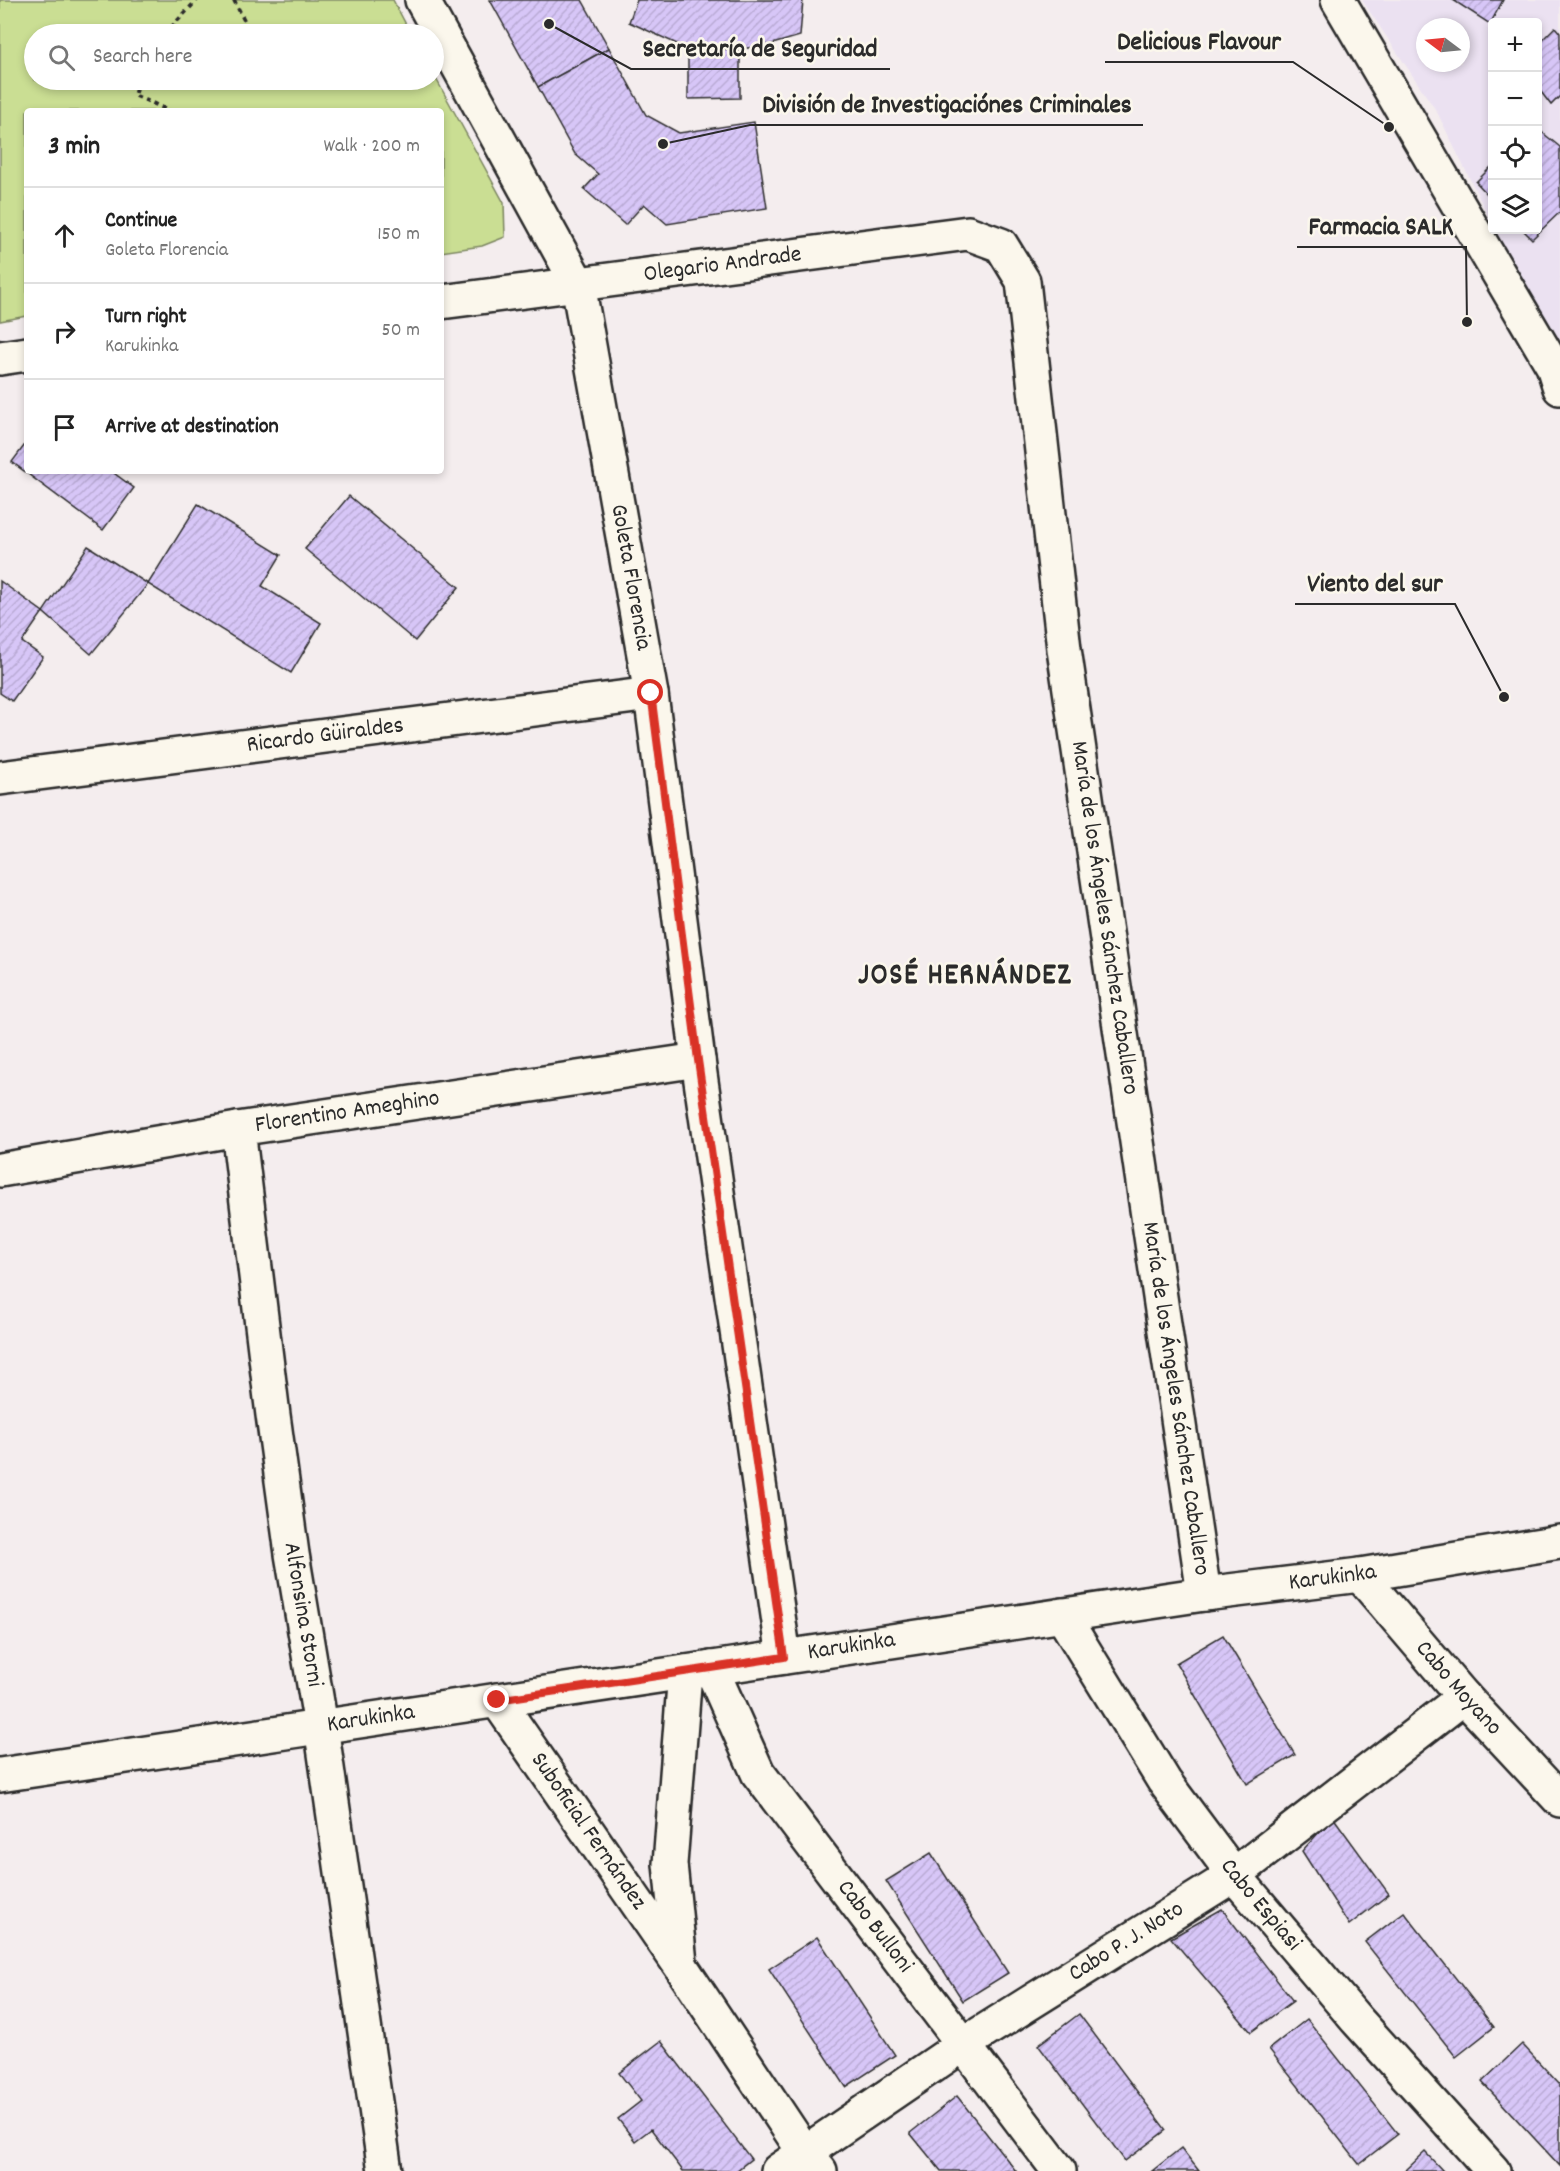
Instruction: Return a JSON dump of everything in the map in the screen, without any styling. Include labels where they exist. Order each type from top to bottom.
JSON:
[{"type":"street","name":"Goleta Florencia","points":[[422,0],[435,24]]},
{"type":"street","points":[[1338,0],[1552,366],[1560,388]]},
{"type":"street","name":"Goleta Florencia","points":[[444,40],[579,284],[651,693],[698,1060],[784,1657]]},
{"type":"street","name":"Olegario Andrade","points":[[444,302],[968,233],[1001,245]]},
{"type":"street","name":"María de los Ángeles Sánchez Caballero","points":[[1001,245],[1023,281],[1064,649],[1204,1594]]},
{"type":"street","points":[[0,358],[24,354]]},
{"type":"street","name":"Ricardo Güiraldes","points":[[0,778],[651,693]]},
{"type":"street","name":"Florentino Ameghino","points":[[0,1170],[238,1129],[698,1060]]},
{"type":"street","name":"Alfonsina Storni","points":[[238,1129],[292,1554],[321,1726],[385,2171]]},
{"type":"street","name":"Karukinka","points":[[0,1775],[1204,1594],[1360,1575],[1560,1542]]},
{"type":"street","name":"Cabo Moyano","points":[[1360,1575],[1464,1696],[1560,1800]]},
{"type":"street","name":"Cabo Espiasi","points":[[1062,1615],[1164,1781],[1234,1875],[1356,2019],[1493,2171]]},
{"type":"street","name":"Suboficial Fernández","points":[[680,1965],[670,1864],[698,1670]]},
{"type":"street","name":"Cabo Bulloni","points":[[698,1670],[758,1773],[1059,2171]]},
{"type":"street","name":"Cabo P. J. Noto","points":[[778,2171],[813,2162],[964,2044],[1234,1875],[1464,1696]]},
{"type":"street","name":"Suboficial Fernández","points":[[497,1700],[813,2162]]},
{"type":"path","points":[[174,24],[197,0]]},
{"type":"path","points":[[234,0],[246,24]]},
{"type":"path","points":[[136,90],[134,95],[163,108]]},
{"type":"shaded area","points":[[1362,0],[1560,0],[1560,361],[1497,234],[1542,234],[1542,18],[1488,18],[1488,216],[1437,112]]},
{"type":"green space","points":[[0,0],[393,0],[406,24],[24,24],[24,90],[442,90],[504,203],[505,237],[482,246],[444,252],[444,108],[24,108],[24,317],[0,321]]},
{"type":"building","points":[[490,0],[582,0],[609,48],[538,87]]},
{"type":"building","points":[[637,0],[803,0],[800,36],[769,45],[740,49],[708,44],[688,49],[629,22]]},
{"type":"building","points":[[1453,0],[1503,0],[1493,18],[1488,18],[1488,23]]},
{"type":"building","points":[[1555,27],[1560,33],[1560,96],[1551,105],[1542,93],[1542,40]]},
{"type":"building","points":[[609,48],[646,115],[679,133],[754,122],[767,208],[667,224],[644,204],[625,225],[584,189],[598,174],[575,154],[538,87]]},
{"type":"building","points":[[688,49],[740,49],[740,98],[688,99]]},
{"type":"building","points":[[1542,132],[1560,147],[1560,212],[1542,229]]},
{"type":"building","points":[[1488,170],[1488,195],[1476,182]]},
{"type":"building","points":[[1527,234],[1537,234],[1532,239]]},
{"type":"building","points":[[24,446],[24,471],[12,462]]},
{"type":"building","points":[[28,474],[115,474],[134,488],[103,530]]},
{"type":"building","points":[[349,496],[459,587],[415,641],[305,549]]},
{"type":"building","points":[[198,504],[281,555],[262,586],[321,623],[291,673],[148,584]]},
{"type":"building","points":[[88,546],[148,584],[91,654],[43,612]]},
{"type":"building","points":[[0,581],[43,612],[22,642],[43,657],[12,701],[0,693]]},
{"type":"building","points":[[1223,1635],[1295,1755],[1247,1784],[1176,1663]]},
{"type":"building","points":[[1333,1817],[1389,1894],[1349,1925],[1302,1851]]},
{"type":"building","points":[[931,1853],[1008,1973],[963,2001],[886,1881]]},
{"type":"building","points":[[1222,1909],[1293,2001],[1251,2032],[1171,1938]]},
{"type":"building","points":[[1404,1912],[1494,2027],[1456,2057],[1365,1942]]},
{"type":"building","points":[[817,1937],[895,2055],[846,2087],[769,1969]]},
{"type":"building","points":[[1079,2014],[1166,2130],[1125,2161],[1038,2045]]},
{"type":"building","points":[[1307,2019],[1398,2134],[1359,2164],[1269,2049]]},
{"type":"building","points":[[661,2041],[751,2159],[736,2171],[683,2171],[651,2129],[635,2141],[618,2119],[641,2101],[619,2073]]},
{"type":"building","points":[[1522,2044],[1560,2085],[1560,2166],[1482,2082]]},
{"type":"building","points":[[957,2096],[1016,2171],[941,2171],[910,2133]]},
{"type":"building","points":[[1181,2148],[1199,2171],[1152,2171]]},
{"type":"building","points":[[1425,2152],[1443,2171],[1405,2171]]},
{"type":"place","name":"Secretaría de Seguridad","points":[[549,24]]},
{"type":"place","name":"Delicious Flavour","points":[[1389,127]]},
{"type":"place","name":"División de Investigaciónes Criminales","points":[[663,144]]},
{"type":"place","name":"Farmacia SALK","points":[[1467,322]]},
{"type":"place","name":"Viento del sur","points":[[1504,697]]},
{"type":"district","name":"JOSÉ HERNÁNDEZ","points":[[965,977]]},
{"type":"route","points":[[497,1700],[784,1657],[698,1060],[651,693]]}]
